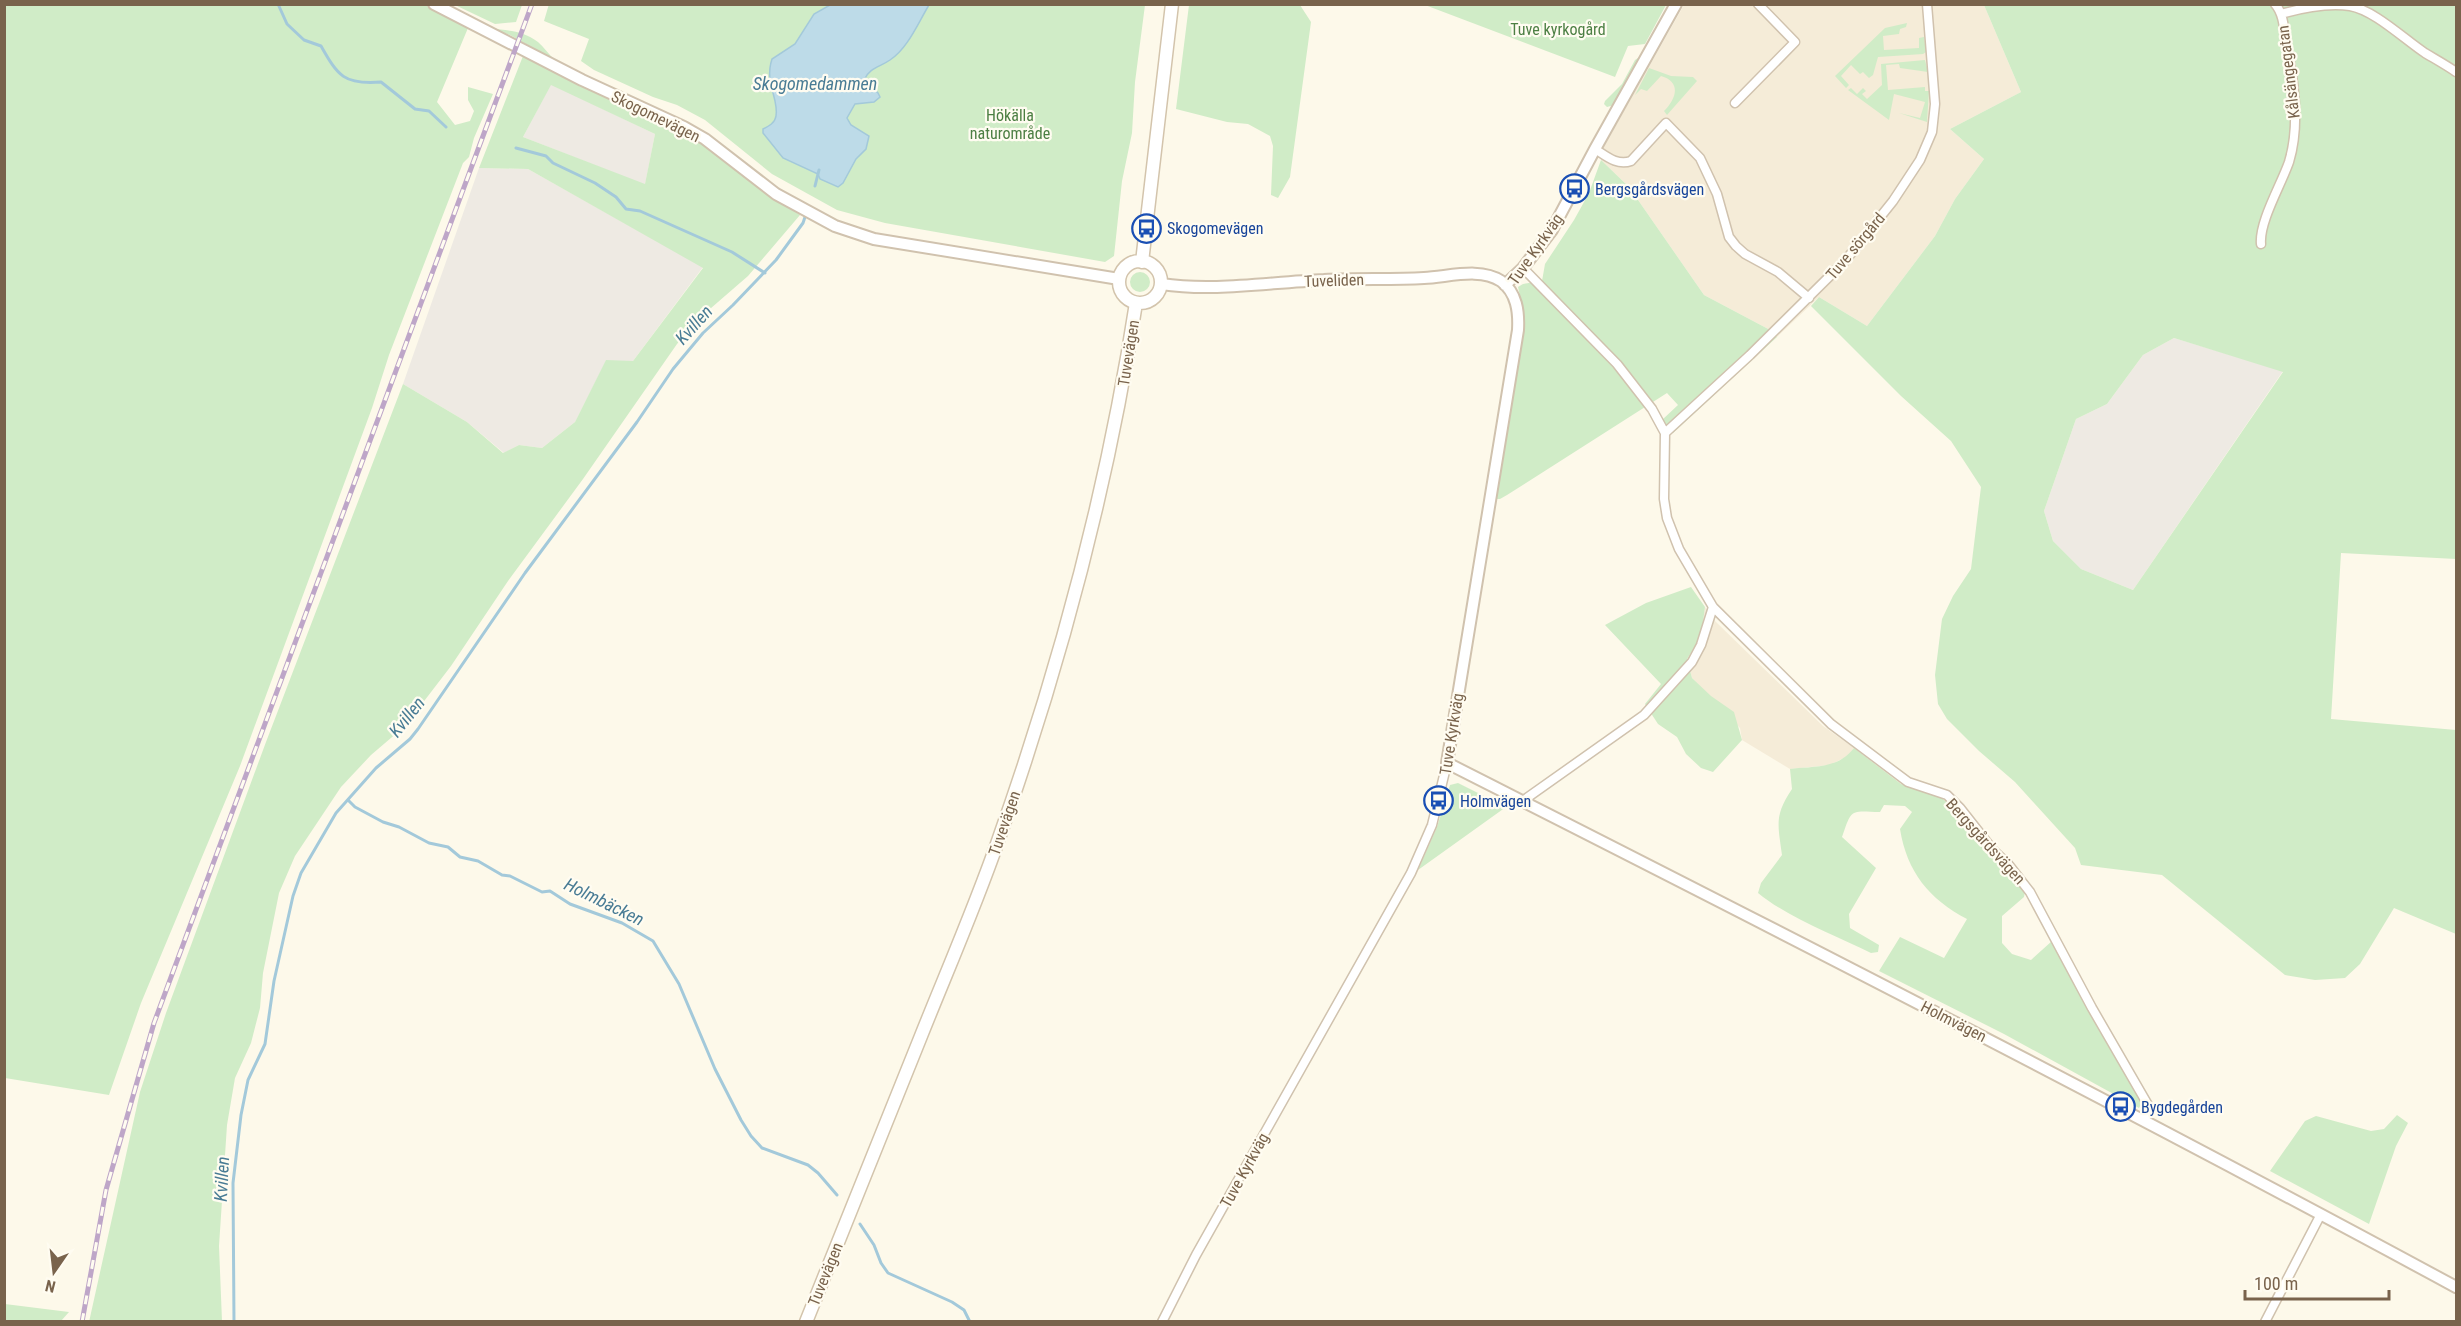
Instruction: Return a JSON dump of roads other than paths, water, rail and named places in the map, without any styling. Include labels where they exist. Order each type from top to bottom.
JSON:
[{"type":"main road","points":[[1142,262],[1172,4]]},
{"type":"main road","points":[[1119,279],[1127,266],[1142,262],[1156,269],[1161,284]]},
{"type":"main road","name":"Tuvevägen","points":[[1119,279],[1123,294],[1136,303],[1153,299],[1161,284]]},
{"type":"main road","name":"Tuvevägen","points":[[806,1322],[979,892],[1042,710],[1066,630],[1097,508],[1123,387],[1136,303]]},
{"type":"street","name":"Skogomevägen","points":[[434,4],[582,80],[691,130],[770,190],[816,217],[849,232],[874,239],[1119,279]]},
{"type":"street","name":"Tuve Kyrkväg","points":[[1162,1322],[1196,1255],[1411,873],[1432,825],[1447,762],[1518,330],[1516,305],[1505,285],[1523,268],[1552,230],[1676,4]]},
{"type":"street","points":[[1736,103],[1795,42],[1758,4]]},
{"type":"street","name":"Tuve sörgård","points":[[1665,433],[1809,298],[1845,261],[1893,201],[1929,143],[1935,102],[1927,4]]},
{"type":"street","name":"Kålsängegatan","points":[[2261,244],[2260,230],[2277,195],[2294,142],[2295,110],[2291,66],[2282,14],[2275,4]]},
{"type":"street","points":[[2282,14],[2294,10],[2336,6],[2363,10],[2457,72]]},
{"type":"street","points":[[1595,149],[1618,163],[1626,163],[1631,161],[1666,123],[1700,158],[1717,194],[1729,237],[1736,246],[1745,254],[1778,272],[1809,298]]},
{"type":"street","points":[[1523,268],[1617,364],[1652,409],[1665,433]]},
{"type":"street","name":"Tuveliden","points":[[1161,284],[1223,287],[1327,279],[1424,278],[1479,274],[1494,278],[1505,285]]},
{"type":"street","name":"Bergsgårdsvägen","points":[[1665,433],[1664,499],[1667,518],[1679,549],[1713,607],[1831,724],[1908,782],[1947,795],[2011,868],[2039,906],[2085,995],[2148,1105],[2149,1112],[2144,1120]]},
{"type":"street","points":[[1524,800],[1644,715],[1692,662],[1701,645],[1713,607]]},
{"type":"street","name":"Holmvägen","points":[[1447,762],[2144,1120],[2457,1287]]},
{"type":"street","points":[[2265,1322],[2321,1214]]},
{"type":"water","name":"Skogomedammen","points":[[830,5],[929,5],[902,49],[890,60],[872,70],[864,80],[880,97],[874,102],[855,104],[847,118],[851,125],[869,136],[866,149],[856,159],[843,183],[838,187],[820,179],[818,174],[783,158],[763,133],[763,129],[773,122],[776,116],[776,103],[770,76],[772,59],[795,44],[814,14]]},
{"type":"waterway","points":[[278,4],[287,24],[304,40],[321,46],[332,65],[344,76],[358,82],[381,82],[415,109],[429,111],[446,127]]},
{"type":"waterway","points":[[516,148],[546,156],[553,163],[595,183],[616,197],[626,209],[640,211],[732,252],[765,273]]},
{"type":"waterway","points":[[815,186],[819,170]]},
{"type":"waterway","name":"Kvillen","points":[[234,1322],[233,1183],[241,1115],[248,1080],[265,1044],[274,981],[293,896],[301,873],[336,813],[376,768],[410,739],[418,729],[525,573],[637,422],[673,369],[703,333],[776,260],[803,223],[806,214]]},
{"type":"waterway","name":"Holmbäcken","points":[[348,800],[355,807],[383,822],[399,827],[429,843],[448,847],[460,857],[478,861],[502,875],[510,876],[542,892],[550,891],[570,904],[622,923],[653,941],[679,984],[715,1069],[751,1136],[762,1148],[808,1165],[837,1195]]},
{"type":"waterway","name":"Holmbäcken","points":[[860,1224],[888,1273],[952,1302],[964,1310],[970,1322]]},
{"type":"railway","points":[[82,1322],[106,1190],[154,1023],[532,4]]},
{"type":"place","name":"Bergsgårdsvägen","points":[[1574,189]]},
{"type":"place","name":"Skogomevägen","points":[[1146,228]]},
{"type":"place","name":"Holmvägen","points":[[1439,801]]},
{"type":"place","name":"Bygdegården","points":[[2120,1107]]},
{"type":"park label","name":"Tuve kyrkogård","points":[[1558,29]]},
{"type":"park label","name":"Hökälla naturområde","points":[[1010,124]]}]
